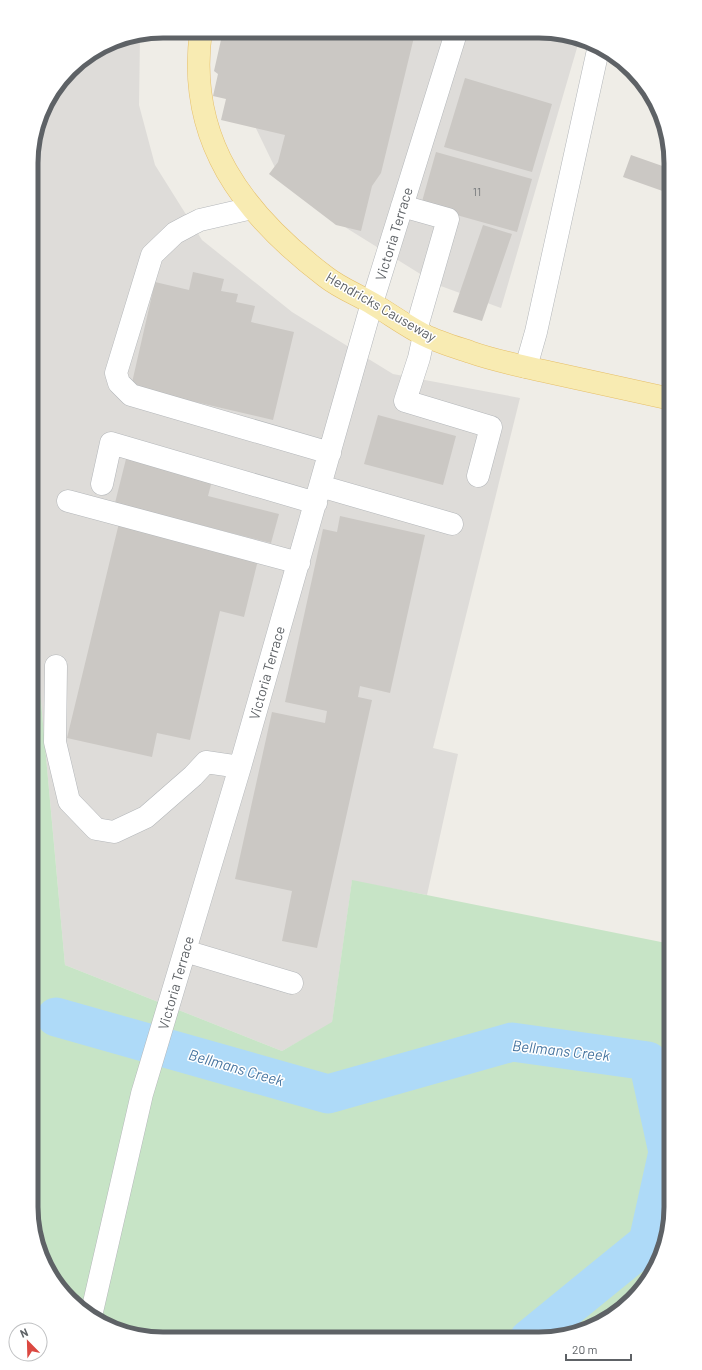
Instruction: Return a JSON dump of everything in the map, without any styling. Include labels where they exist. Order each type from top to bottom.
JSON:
[{"type":"main road","name":"Hendricks Causeway","points":[[200,38],[197,57],[198,90],[205,122],[216,153],[229,176],[252,208],[288,245],[327,278],[420,332],[472,353],[526,367],[664,397]]},
{"type":"street","name":"Victoria Terrace","points":[[92,1310],[142,1094],[240,767],[372,303],[454,38]]},
{"type":"street","points":[[526,367],[536,332],[597,53]]},
{"type":"street","points":[[402,206],[448,219],[420,332],[419,358],[405,401],[491,427],[478,476]]},
{"type":"street","points":[[252,208],[200,220],[175,233],[152,255],[116,373],[119,383],[130,395],[330,453]]},
{"type":"street","points":[[102,484],[111,442],[318,494],[452,524]]},
{"type":"street","points":[[68,501],[299,563]]},
{"type":"street","points":[[56,666],[55,742],[69,801],[96,829],[114,832],[146,817],[193,776],[206,762],[240,767]]},
{"type":"street","points":[[185,951],[292,983]]},
{"type":"shaded area","points":[[249,38],[547,38],[563,40],[578,45],[501,308],[438,285],[348,229],[280,178],[238,91]]},
{"type":"shaded area","points":[[140,40],[139,105],[155,165],[202,240],[292,312],[393,374],[520,398],[433,748],[458,754],[427,895],[352,881],[332,1023],[282,1051],[65,965],[38,669],[38,155],[42,131],[48,115],[55,101],[69,81],[94,59],[115,48]]},
{"type":"green space","points":[[38,669],[65,965],[282,1051],[332,1022],[352,880],[664,943],[664,1215],[660,1239],[647,1269],[638,1283],[615,1306],[587,1322],[571,1328],[555,1331],[163,1332],[131,1328],[101,1315],[87,1306],[75,1295],[64,1283],[55,1269],[45,1247],[40,1231],[38,1215]]},
{"type":"building","points":[[221,38],[414,38],[381,173],[372,186],[361,231],[336,225],[269,174],[278,162],[285,135],[221,120],[226,99],[213,96],[218,74],[214,71]]},
{"type":"building","points":[[465,78],[552,104],[532,172],[444,147]]},
{"type":"building","points":[[436,152],[532,179],[517,232],[421,205]]},
{"type":"building","points":[[631,155],[664,167],[664,192],[623,177]]},
{"type":"building","points":[[483,225],[512,234],[482,321],[453,312]]},
{"type":"building","points":[[193,272],[224,279],[221,291],[238,294],[236,302],[255,306],[251,322],[294,332],[273,420],[131,387],[155,282],[189,290]]},
{"type":"building","points":[[378,415],[456,436],[443,485],[364,464]]},
{"type":"building","points":[[127,455],[213,477],[208,496],[279,514],[271,543],[115,503]]},
{"type":"building","points":[[340,516],[425,535],[390,693],[360,686],[358,697],[372,700],[317,948],[282,941],[292,891],[235,879],[272,712],[325,723],[327,711],[285,702],[323,529],[337,532]]},
{"type":"building","points":[[119,523],[259,556],[244,617],[220,611],[190,740],[157,733],[152,757],[67,738]]},
{"type":"waterway","name":"Bellmans Creek","points":[[56,1017],[328,1094],[512,1042],[648,1061],[664,1134]]},
{"type":"waterway","name":"Bellmans Creek","points":[[538,1332],[648,1242],[664,1170]]}]
